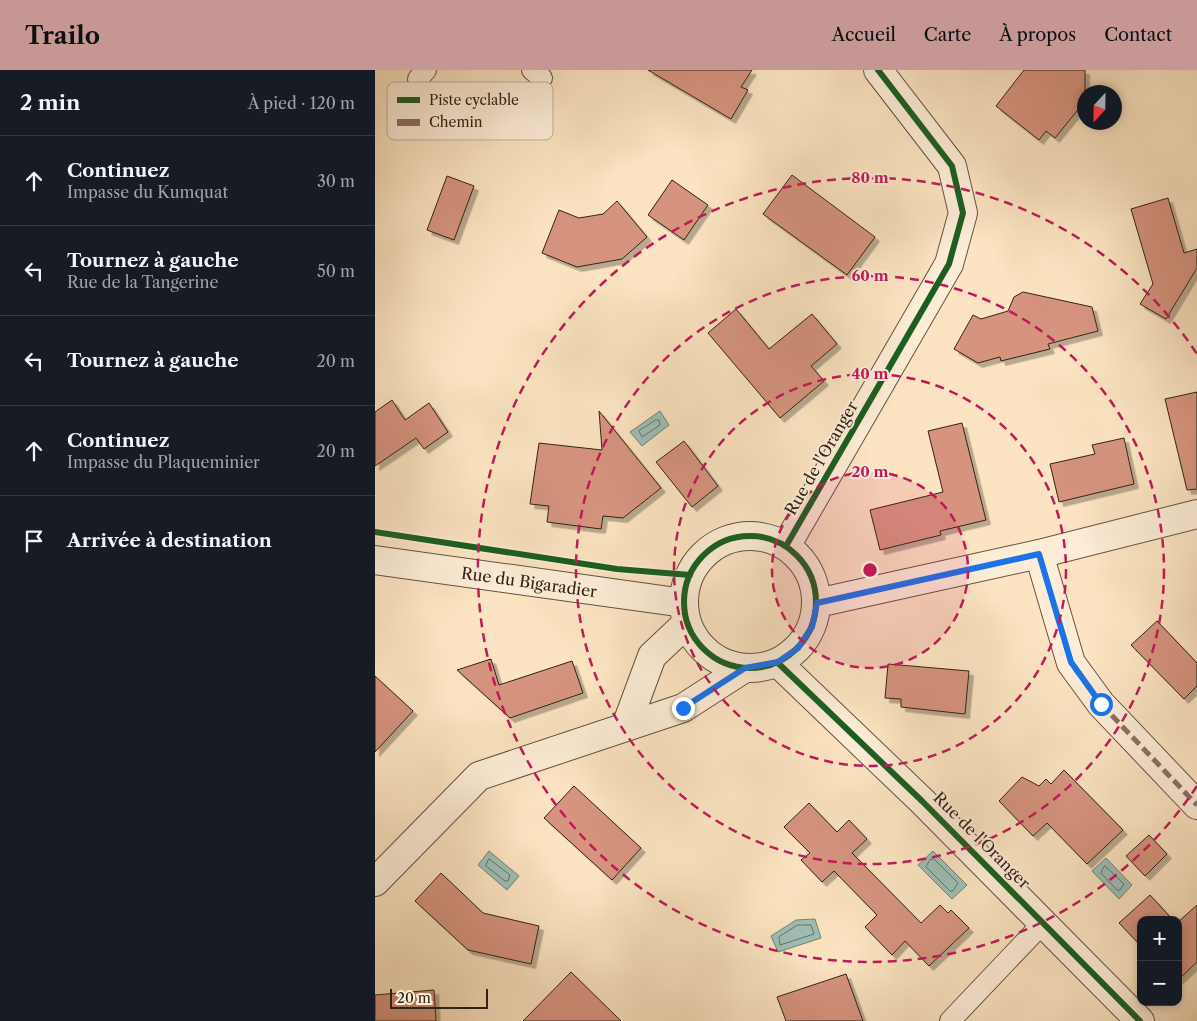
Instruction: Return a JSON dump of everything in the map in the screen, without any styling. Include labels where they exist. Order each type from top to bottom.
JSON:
[{"type":"street","name":"Rue de l'Oranger","points":[[786,546],[949,264],[963,213],[952,166],[878,70]]},
{"type":"street","points":[[817,603],[1039,554],[1197,514]]},
{"type":"street","points":[[375,882],[479,776],[571,747],[626,726],[683,708],[745,668],[778,662],[798,648],[812,627],[817,603],[813,581],[802,561],[786,546],[765,538],[742,536],[721,543],[702,557],[689,575],[685,613],[700,646],[720,662],[745,668]]},
{"type":"street","points":[[1039,554],[1071,662],[1101,704],[1197,805]]},
{"type":"street","name":"Rue du Bigaradier","points":[[375,560],[685,613]]},
{"type":"street","points":[[626,726],[652,656],[685,613]]},
{"type":"street","name":"Rue de l'Oranger","points":[[778,662],[923,801],[1140,1021]]},
{"type":"lane","points":[[950,1021],[1044,922]]},
{"type":"water","points":[[660,411],[669,425],[642,446],[630,432]]},
{"type":"water","points":[[489,851],[519,876],[507,890],[478,865]]},
{"type":"water","points":[[933,851],[967,885],[952,899],[918,865]]},
{"type":"water","points":[[1106,858],[1132,885],[1119,899],[1092,871]]},
{"type":"water","points":[[815,919],[821,938],[778,952],[771,936],[796,920]]},
{"type":"building","points":[[648,70],[752,70],[741,87],[748,90],[731,119]]},
{"type":"building","points":[[1024,70],[1085,70],[1085,85],[1077,85],[1077,111],[1055,138],[1046,131],[1039,140],[996,106]]},
{"type":"building","points":[[792,175],[875,237],[847,275],[763,214]]},
{"type":"building","points":[[447,176],[474,186],[454,240],[427,230]]},
{"type":"building","points":[[672,180],[708,205],[684,240],[648,215]]},
{"type":"building","points":[[1168,198],[1184,253],[1197,249],[1197,268],[1166,319],[1140,304],[1153,284],[1131,209]]},
{"type":"building","points":[[617,201],[647,237],[622,259],[577,267],[542,253],[559,210],[579,218],[603,214]]},
{"type":"building","points":[[1023,292],[1092,307],[1098,331],[1048,344],[1050,349],[1001,361],[1000,357],[978,363],[954,349],[973,315],[981,319],[1008,311],[1014,297]]},
{"type":"building","points":[[736,309],[769,349],[812,314],[837,344],[811,366],[824,381],[780,418],[708,333]]},
{"type":"building","points":[[1197,392],[1197,489],[1187,490],[1165,399]]},
{"type":"building","points":[[392,400],[405,420],[429,403],[448,432],[424,449],[416,438],[375,466],[375,412]]},
{"type":"building","points":[[599,411],[661,488],[623,518],[603,516],[601,529],[547,522],[549,506],[530,504],[539,443],[602,450]]},
{"type":"building","points":[[962,423],[986,520],[940,531],[941,535],[880,550],[870,510],[943,492],[928,431]]},
{"type":"building","points":[[1124,438],[1134,484],[1059,502],[1050,464],[1095,454],[1092,445]]},
{"type":"building","points":[[684,441],[718,486],[692,507],[656,462]]},
{"type":"building","points":[[1157,621],[1197,663],[1197,686],[1184,699],[1131,645]]},
{"type":"building","points":[[491,659],[499,685],[572,661],[583,693],[510,718],[457,670]]},
{"type":"building","points":[[888,664],[969,671],[965,714],[901,707],[901,699],[885,698]]},
{"type":"building","points":[[375,676],[413,711],[375,752]]},
{"type":"building","points":[[1064,770],[1123,830],[1087,864],[1047,823],[1033,836],[999,801],[1022,777],[1039,786],[1046,779],[1051,784]]},
{"type":"building","points":[[574,786],[641,848],[612,880],[544,818]]},
{"type":"building","points":[[809,803],[837,832],[849,820],[867,839],[852,853],[921,923],[940,905],[948,913],[951,910],[969,928],[929,966],[905,941],[892,955],[865,927],[877,915],[834,871],[822,882],[801,860],[810,853],[784,827]]},
{"type":"building","points":[[1149,835],[1167,854],[1145,876],[1126,856]]},
{"type":"building","points":[[441,873],[483,913],[539,926],[531,964],[468,950],[415,901]]},
{"type":"building","points":[[1150,895],[1169,916],[1137,916],[1137,942],[1119,923]]},
{"type":"building","points":[[1197,905],[1197,962],[1182,976],[1182,961],[1182,918]]},
{"type":"building","points":[[571,972],[621,1021],[523,1021]]},
{"type":"building","points":[[846,974],[863,1021],[786,1021],[777,997]]},
{"type":"building","points":[[434,990],[436,1021],[375,1021],[375,995]]},
{"type":"marked path","points":[[1039,554],[1071,663],[1101,704],[1197,805]]},
{"type":"cycle path","points":[[786,546],[949,264],[963,213],[952,166],[878,70]]},
{"type":"cycle path","points":[[375,532],[617,569],[690,575]]},
{"type":"cycle path","points":[[750,536],[775,541],[796,556],[811,577],[816,602],[811,627],[796,648],[775,663],[750,668],[725,663],[704,648],[689,627],[684,602],[689,577],[704,556],[725,541],[750,536]]},
{"type":"cycle path","points":[[778,663],[922,801],[1140,1021]]},
{"type":"route","points":[[683,708],[745,668],[778,662],[798,648],[812,627],[817,603],[1039,554],[1071,662],[1101,704]]}]
